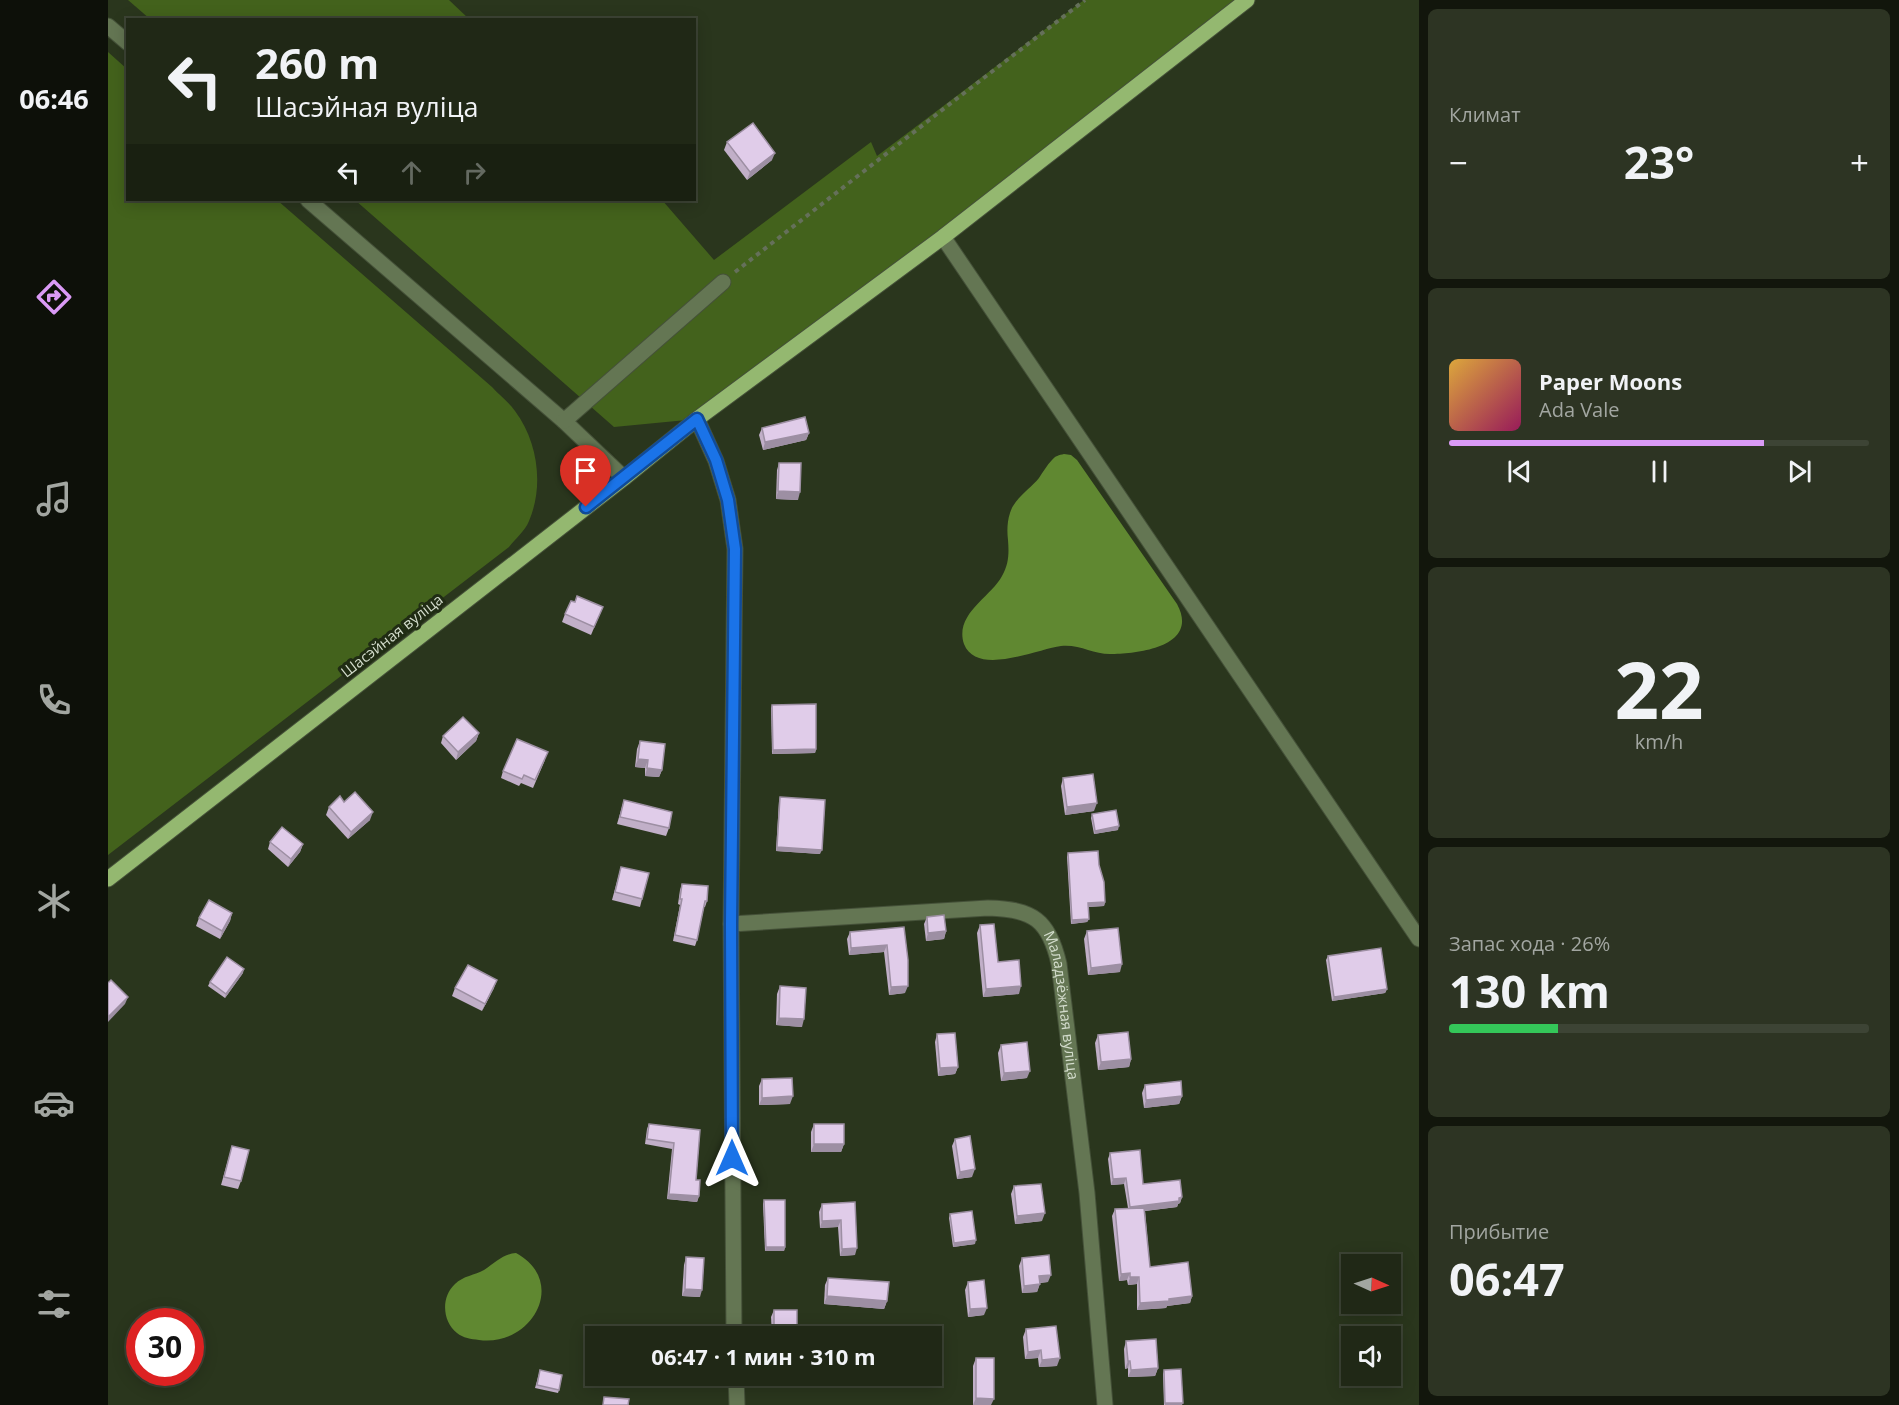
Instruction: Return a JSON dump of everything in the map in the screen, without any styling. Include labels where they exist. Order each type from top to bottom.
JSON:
[{"type":"main road","name":"Шасэйная вуліца","points":[[108,879],[697,419],[943,237],[1247,0]]},
{"type":"street","points":[[108,26],[126,41]]},
{"type":"street","points":[[309,201],[564,421],[624,478]]},
{"type":"street","points":[[943,237],[1419,939]]},
{"type":"street","points":[[564,421],[723,282]]},
{"type":"street","points":[[697,419],[716,460],[728,500],[735,549],[731,924],[734,1326]]},
{"type":"street","name":"Маладзёжная вуліца","points":[[731,924],[988,908],[1007,909],[1027,914],[1043,925],[1054,943],[1059,964],[1088,1193],[1105,1405]]},
{"type":"street","points":[[736,1386],[737,1405]]},
{"type":"path","points":[[723,282],[1085,0]]},
{"type":"shaded area","points":[[128,0],[449,0],[468,18],[149,18]]},
{"type":"shaded area","points":[[1084,0],[1247,0],[697,419],[614,427],[356,201],[663,201],[714,260],[871,142],[877,156]]},
{"type":"shaded area","points":[[108,52],[126,68],[126,201],[278,201],[510,405],[529,436],[537,479],[534,507],[529,521],[509,547],[108,855]]},
{"type":"shaded area","points":[[1064,454],[1071,455],[1077,460],[1177,604],[1182,618],[1180,630],[1174,638],[1163,645],[1136,652],[1104,654],[1074,646],[1061,646],[1008,659],[981,659],[971,654],[964,644],[962,633],[964,624],[1004,572],[1008,554],[1007,530],[1012,508],[1053,459]]},
{"type":"shaded area","points":[[516,1253],[532,1265],[540,1279],[541,1295],[537,1310],[528,1323],[515,1333],[498,1339],[479,1340],[459,1335],[452,1328],[446,1316],[447,1295],[450,1289],[462,1279],[484,1270],[503,1257]]},
{"type":"building","points":[[753,123],[775,153],[750,172],[727,142]]},
{"type":"building","points":[[805,417],[809,433],[765,442],[762,428]]},
{"type":"building","points":[[779,463],[801,463],[800,492],[778,491]]},
{"type":"building","points":[[577,596],[603,607],[594,627],[565,614],[571,601],[575,602]]},
{"type":"building","points":[[816,704],[816,749],[773,750],[772,705]]},
{"type":"building","points":[[463,717],[479,733],[458,752],[443,736]]},
{"type":"building","points":[[517,739],[548,752],[535,780],[524,775],[522,779],[503,771]]},
{"type":"building","points":[[640,741],[665,744],[662,770],[647,768],[648,760],[638,759]]},
{"type":"building","points":[[1093,774],[1097,803],[1067,807],[1063,778]]},
{"type":"building","points":[[355,792],[373,812],[351,832],[329,807],[340,796],[344,802]]},
{"type":"building","points":[[780,797],[825,800],[822,850],[777,847]]},
{"type":"building","points":[[624,800],[672,812],[669,828],[620,817]]},
{"type":"building","points":[[1116,810],[1119,826],[1095,831],[1092,814]]},
{"type":"building","points":[[282,827],[303,844],[291,859],[270,842]]},
{"type":"building","points":[[1098,851],[1105,902],[1088,903],[1089,919],[1072,920],[1068,853]]},
{"type":"building","points":[[621,867],[649,873],[642,899],[615,892]]},
{"type":"building","points":[[682,884],[708,886],[707,901],[705,901],[697,940],[675,935],[682,899],[680,899]]},
{"type":"building","points":[[209,900],[232,913],[222,931],[199,918]]},
{"type":"building","points":[[944,915],[946,931],[928,933],[927,917]]},
{"type":"building","points":[[994,924],[998,962],[1019,960],[1021,986],[986,989],[980,925]]},
{"type":"building","points":[[904,927],[908,986],[891,987],[887,945],[851,948],[850,932]]},
{"type":"building","points":[[1118,928],[1122,964],[1091,968],[1087,931]]},
{"type":"building","points":[[1381,948],[1387,989],[1334,997],[1328,956]]},
{"type":"building","points":[[227,957],[244,969],[226,994],[210,982]]},
{"type":"building","points":[[468,965],[497,980],[485,1004],[455,988]]},
{"type":"building","points":[[111,980],[128,997],[108,1017],[108,983]]},
{"type":"building","points":[[780,986],[806,988],[804,1019],[779,1018]]},
{"type":"building","points":[[1128,1032],[1131,1059],[1101,1062],[1098,1035]]},
{"type":"building","points":[[955,1033],[958,1067],[940,1068],[937,1034]]},
{"type":"building","points":[[1027,1042],[1030,1071],[1004,1073],[1001,1045]]},
{"type":"building","points":[[792,1078],[793,1096],[762,1098],[762,1079]]},
{"type":"building","points":[[1181,1081],[1182,1096],[1146,1100],[1145,1085]]},
{"type":"building","points":[[649,1124],[700,1130],[696,1180],[700,1180],[699,1196],[669,1194],[674,1143],[647,1139]]},
{"type":"building","points":[[814,1124],[844,1124],[844,1144],[814,1144]]},
{"type":"building","points":[[970,1136],[975,1169],[960,1172],[955,1139]]},
{"type":"building","points":[[232,1146],[249,1150],[241,1181],[224,1177]]},
{"type":"building","points":[[1140,1150],[1143,1184],[1180,1180],[1182,1197],[1179,1201],[1130,1207],[1126,1178],[1113,1179],[1110,1153]]},
{"type":"building","points":[[1041,1184],[1045,1213],[1017,1216],[1014,1186]]},
{"type":"building","points":[[764,1200],[785,1200],[785,1247],[766,1247]]},
{"type":"building","points":[[855,1202],[857,1248],[842,1249],[841,1220],[822,1221],[822,1204]]},
{"type":"building","points":[[1144,1208],[1150,1267],[1188,1262],[1192,1296],[1169,1299],[1169,1301],[1140,1303],[1139,1277],[1130,1277],[1130,1273],[1121,1274],[1115,1209]]},
{"type":"building","points":[[972,1211],[976,1240],[954,1243],[950,1214]]},
{"type":"building","points":[[1049,1255],[1051,1275],[1039,1276],[1040,1284],[1024,1286],[1022,1258]]},
{"type":"building","points":[[686,1257],[704,1258],[702,1290],[685,1289]]},
{"type":"building","points":[[828,1278],[889,1282],[887,1301],[827,1296]]},
{"type":"building","points":[[984,1280],[987,1308],[970,1309],[968,1282]]},
{"type":"building","points":[[774,1310],[797,1310],[797,1326],[774,1326]]},
{"type":"building","points":[[1056,1326],[1060,1358],[1042,1360],[1041,1350],[1028,1352],[1026,1329]]},
{"type":"building","points":[[1156,1339],[1158,1368],[1131,1370],[1126,1341]]},
{"type":"building","points":[[976,1358],[994,1358],[994,1399],[976,1398]]},
{"type":"building","points":[[1181,1369],[1183,1403],[1165,1403],[1164,1370]]},
{"type":"building","points":[[540,1370],[562,1375],[559,1390],[537,1385]]},
{"type":"building","points":[[604,1397],[629,1399],[628,1405],[603,1405]]},
{"type":"route","points":[[586,507],[697,419],[716,460],[728,500],[735,549],[731,924],[732,1158]]}]
